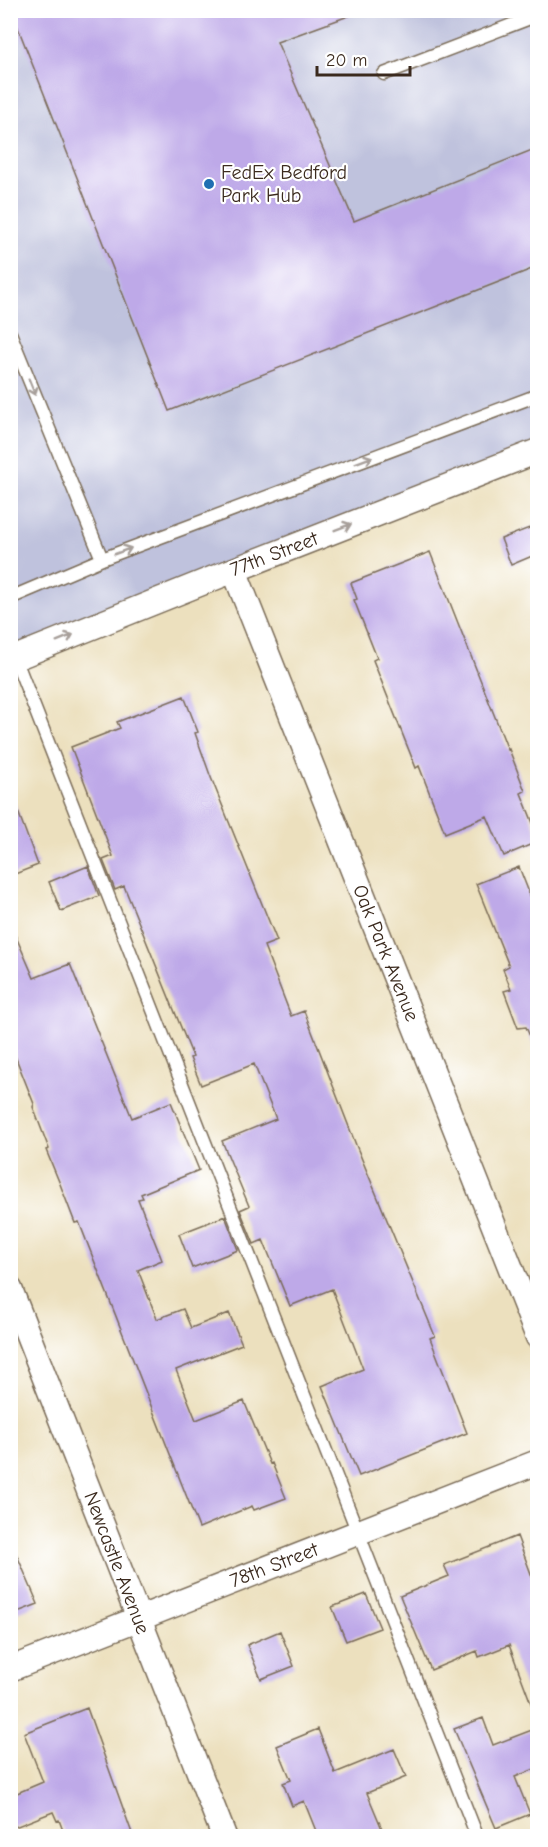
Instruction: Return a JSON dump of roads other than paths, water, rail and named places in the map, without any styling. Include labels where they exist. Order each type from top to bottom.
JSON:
[{"type":"street","name":"77th Street","points":[[13,659],[537,451]]},
{"type":"street","name":"Oak Park Avenue","points":[[234,570],[537,1337]]},
{"type":"street","name":"Newcastle Avenue","points":[[10,1289],[224,1836]]},
{"type":"street","name":"78th Street","points":[[10,1669],[537,1462]]},
{"type":"lane","points":[[384,74],[537,15]]},
{"type":"lane","points":[[10,333],[102,559]]},
{"type":"lane","points":[[10,598],[102,559],[537,395]]},
{"type":"lane","points":[[13,659],[477,1836]]},
{"type":"place","name":"FedEx Bedford Park Hub","points":[[209,184]]}]
